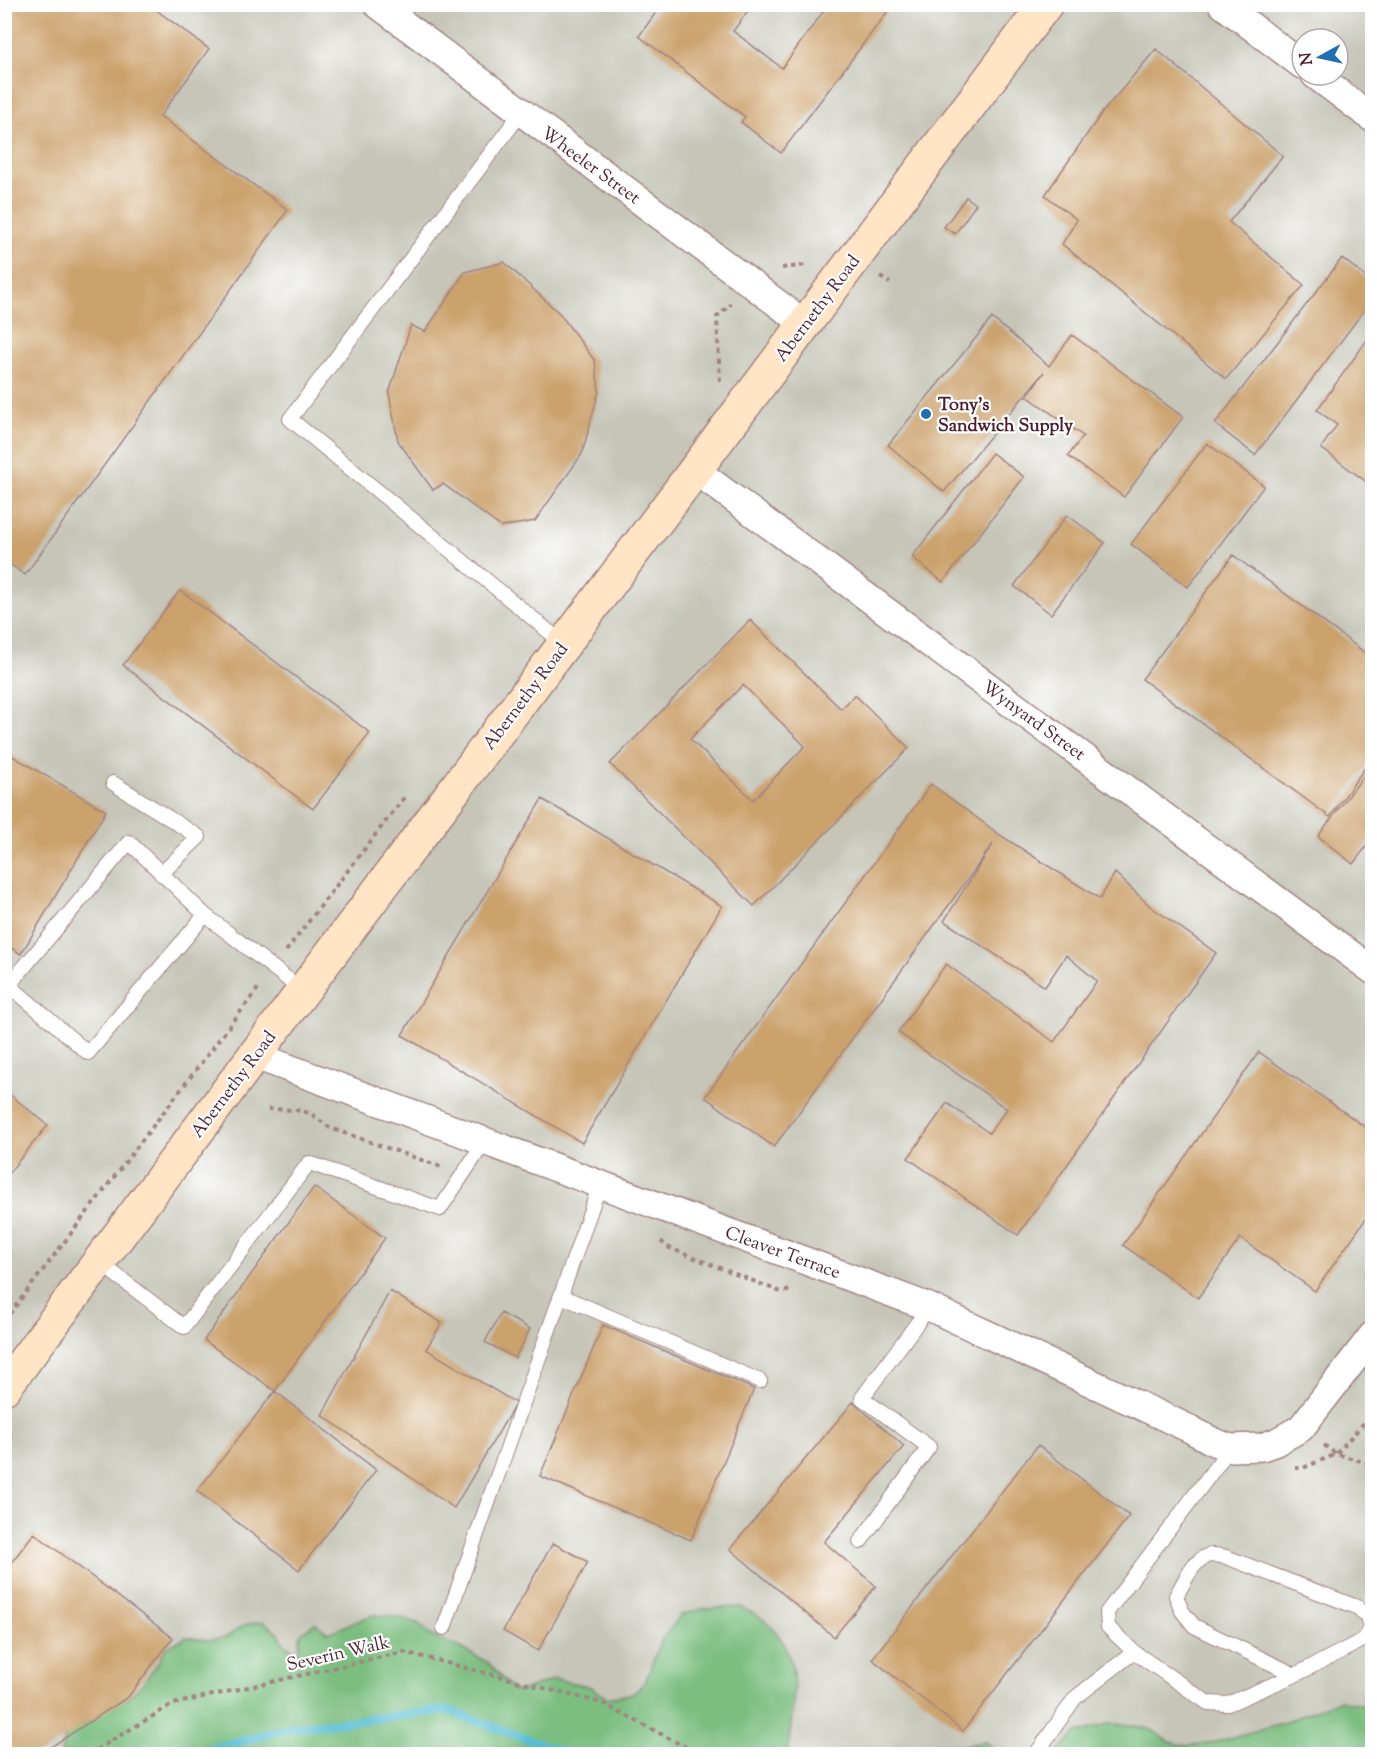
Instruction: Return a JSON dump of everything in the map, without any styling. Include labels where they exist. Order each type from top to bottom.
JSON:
[{"type":"street","name":"Wheeler Street","points":[[378,4],[805,324]]},
{"type":"street","name":"Abernethy Road","points":[[4,1388],[1046,4]]},
{"type":"street","points":[[1222,4],[1290,56]]},
{"type":"street","points":[[1332,87],[1372,118]]},
{"type":"street","name":"Wynyard Street","points":[[695,470],[1372,970]]},
{"type":"street","name":"Cleaver Terrace","points":[[253,1058],[267,1060],[929,1307],[1190,1429],[1214,1443],[1230,1448],[1262,1447],[1301,1428]]},
{"type":"street","points":[[1301,1428],[1372,1336]]},
{"type":"lane","points":[[521,113],[290,419],[564,644]]},
{"type":"lane","points":[[113,783],[199,837],[161,874]]},
{"type":"lane","points":[[205,915],[88,1053],[9,985],[129,843],[205,915],[303,991]]},
{"type":"lane","points":[[99,1262],[184,1327],[309,1163],[440,1209],[485,1141]]},
{"type":"lane","points":[[444,1628],[600,1184]]},
{"type":"lane","points":[[561,1296],[760,1381]]},
{"type":"lane","points":[[860,1542],[929,1447],[862,1398],[929,1307]]},
{"type":"lane","points":[[1230,1448],[1107,1612],[1108,1627],[1134,1652],[1208,1703],[1227,1704],[1295,1675],[1365,1639],[1370,1628],[1366,1616],[1357,1607],[1226,1557],[1212,1555],[1201,1559],[1176,1596],[1182,1611],[1194,1626],[1295,1675]]},
{"type":"lane","points":[[1036,1755],[1075,1698],[1134,1652]]},
{"type":"path","points":[[721,382],[717,317],[752,284]]},
{"type":"path","points":[[4,1321],[409,791]]},
{"type":"path","points":[[1301,1428],[1336,1454],[1372,1464]]},
{"type":"path","name":"Severin Walk","points":[[89,1755],[174,1704],[404,1652],[602,1704],[699,1755]]},
{"type":"shaded area","points":[[5,5],[1372,5],[1372,1754],[5,1754]]},
{"type":"green space","points":[[740,1607],[764,1620],[778,1634],[787,1650],[794,1683],[788,1754],[61,1754],[66,1734],[101,1706],[128,1697],[139,1688],[166,1648],[186,1637],[207,1640],[225,1638],[244,1625],[263,1622],[278,1632],[284,1644],[298,1653],[301,1633],[315,1623],[328,1633],[373,1615],[398,1617],[419,1624],[431,1636],[457,1646],[487,1662],[513,1690],[520,1692],[555,1679],[591,1687],[607,1698],[631,1694],[645,1683],[660,1642],[681,1615],[702,1609]]},
{"type":"green space","points":[[1339,1700],[1372,1707],[1372,1754],[1057,1754],[1075,1734],[1108,1724],[1130,1725],[1152,1730],[1170,1742],[1186,1746],[1216,1742],[1289,1721]]},
{"type":"green space","points":[[985,1742],[1002,1754],[917,1754],[926,1751]]},
{"type":"building","points":[[4,4],[148,4],[209,49],[160,116],[288,210],[25,575],[4,560]]},
{"type":"building","points":[[662,4],[753,4],[733,31],[782,68],[826,8],[822,4],[880,4],[888,11],[781,153],[741,122],[745,117],[639,36]]},
{"type":"building","points":[[1156,49],[1283,156],[1229,222],[1304,285],[1226,379],[1062,244],[1077,220],[1045,195],[1101,114]]},
{"type":"building","points":[[966,197],[976,204],[955,234],[944,227]]},
{"type":"building","points":[[1342,258],[1372,282],[1372,300],[1255,455],[1215,424]]},
{"type":"building","points":[[504,262],[560,314],[595,361],[599,391],[582,454],[535,521],[501,527],[443,484],[433,490],[398,441],[389,393],[411,325],[425,332],[465,272]]},
{"type":"building","points":[[992,318],[1049,366],[1072,335],[1183,417],[1124,497],[1068,456],[1083,436],[1027,396],[1044,372],[944,492],[888,445]]},
{"type":"building","points":[[1372,333],[1372,486],[1321,448],[1337,425],[1317,410]]},
{"type":"building","points":[[1207,443],[1264,486],[1188,587],[1131,544]]},
{"type":"building","points":[[992,453],[1024,477],[943,582],[912,557]]},
{"type":"building","points":[[1067,515],[1105,543],[1051,614],[1014,586]]},
{"type":"building","points":[[1233,555],[1372,658],[1372,758],[1330,817],[1142,679]]},
{"type":"building","points":[[180,590],[370,733],[313,809],[123,665]]},
{"type":"building","points":[[750,620],[841,709],[855,695],[909,748],[754,906],[610,764]],"holes":[[[743,685],[805,746],[753,800],[690,739]]]},
{"type":"building","points":[[4,751],[106,811],[21,954],[4,944]]},
{"type":"building","points":[[1372,765],[1372,839],[1353,864],[1318,836]]},
{"type":"building","points":[[931,784],[1000,835],[1100,899],[1115,873],[1150,906],[1216,953],[1018,1235],[908,1158],[947,1103],[989,1133],[1007,1109],[898,1032],[946,964],[1054,1042],[1097,981],[1066,955],[1045,987],[944,921],[993,844],[774,1147],[705,1097]]},
{"type":"building","points":[[542,799],[722,906],[582,1143],[402,1035]]},
{"type":"building","points":[[1259,1052],[1372,1132],[1372,1210],[1315,1291],[1240,1238],[1198,1298],[1123,1245]]},
{"type":"building","points":[[4,1090],[48,1125],[4,1179]]},
{"type":"building","points":[[314,1187],[385,1238],[275,1391],[204,1340]]},
{"type":"building","points":[[390,1291],[442,1323],[426,1349],[516,1403],[454,1508],[322,1415]]},
{"type":"building","points":[[501,1313],[530,1329],[515,1358],[485,1342]]},
{"type":"building","points":[[603,1325],[754,1389],[691,1540],[540,1476]]},
{"type":"building","points":[[275,1391],[376,1470],[299,1570],[197,1491]]},
{"type":"building","points":[[853,1402],[904,1446],[824,1542],[876,1586],[834,1637],[730,1549]]},
{"type":"building","points":[[1038,1445],[1129,1516],[963,1731],[872,1659]]},
{"type":"building","points":[[34,1533],[173,1638],[128,1697],[40,1754],[4,1754],[4,1572]]},
{"type":"building","points":[[553,1543],[588,1562],[538,1651],[503,1631]]},
{"type":"waterway","points":[[192,1754],[290,1728],[447,1710],[568,1754]]},
{"type":"place","name":"Tony's Sandwich Supply","points":[[926,414]]}]
